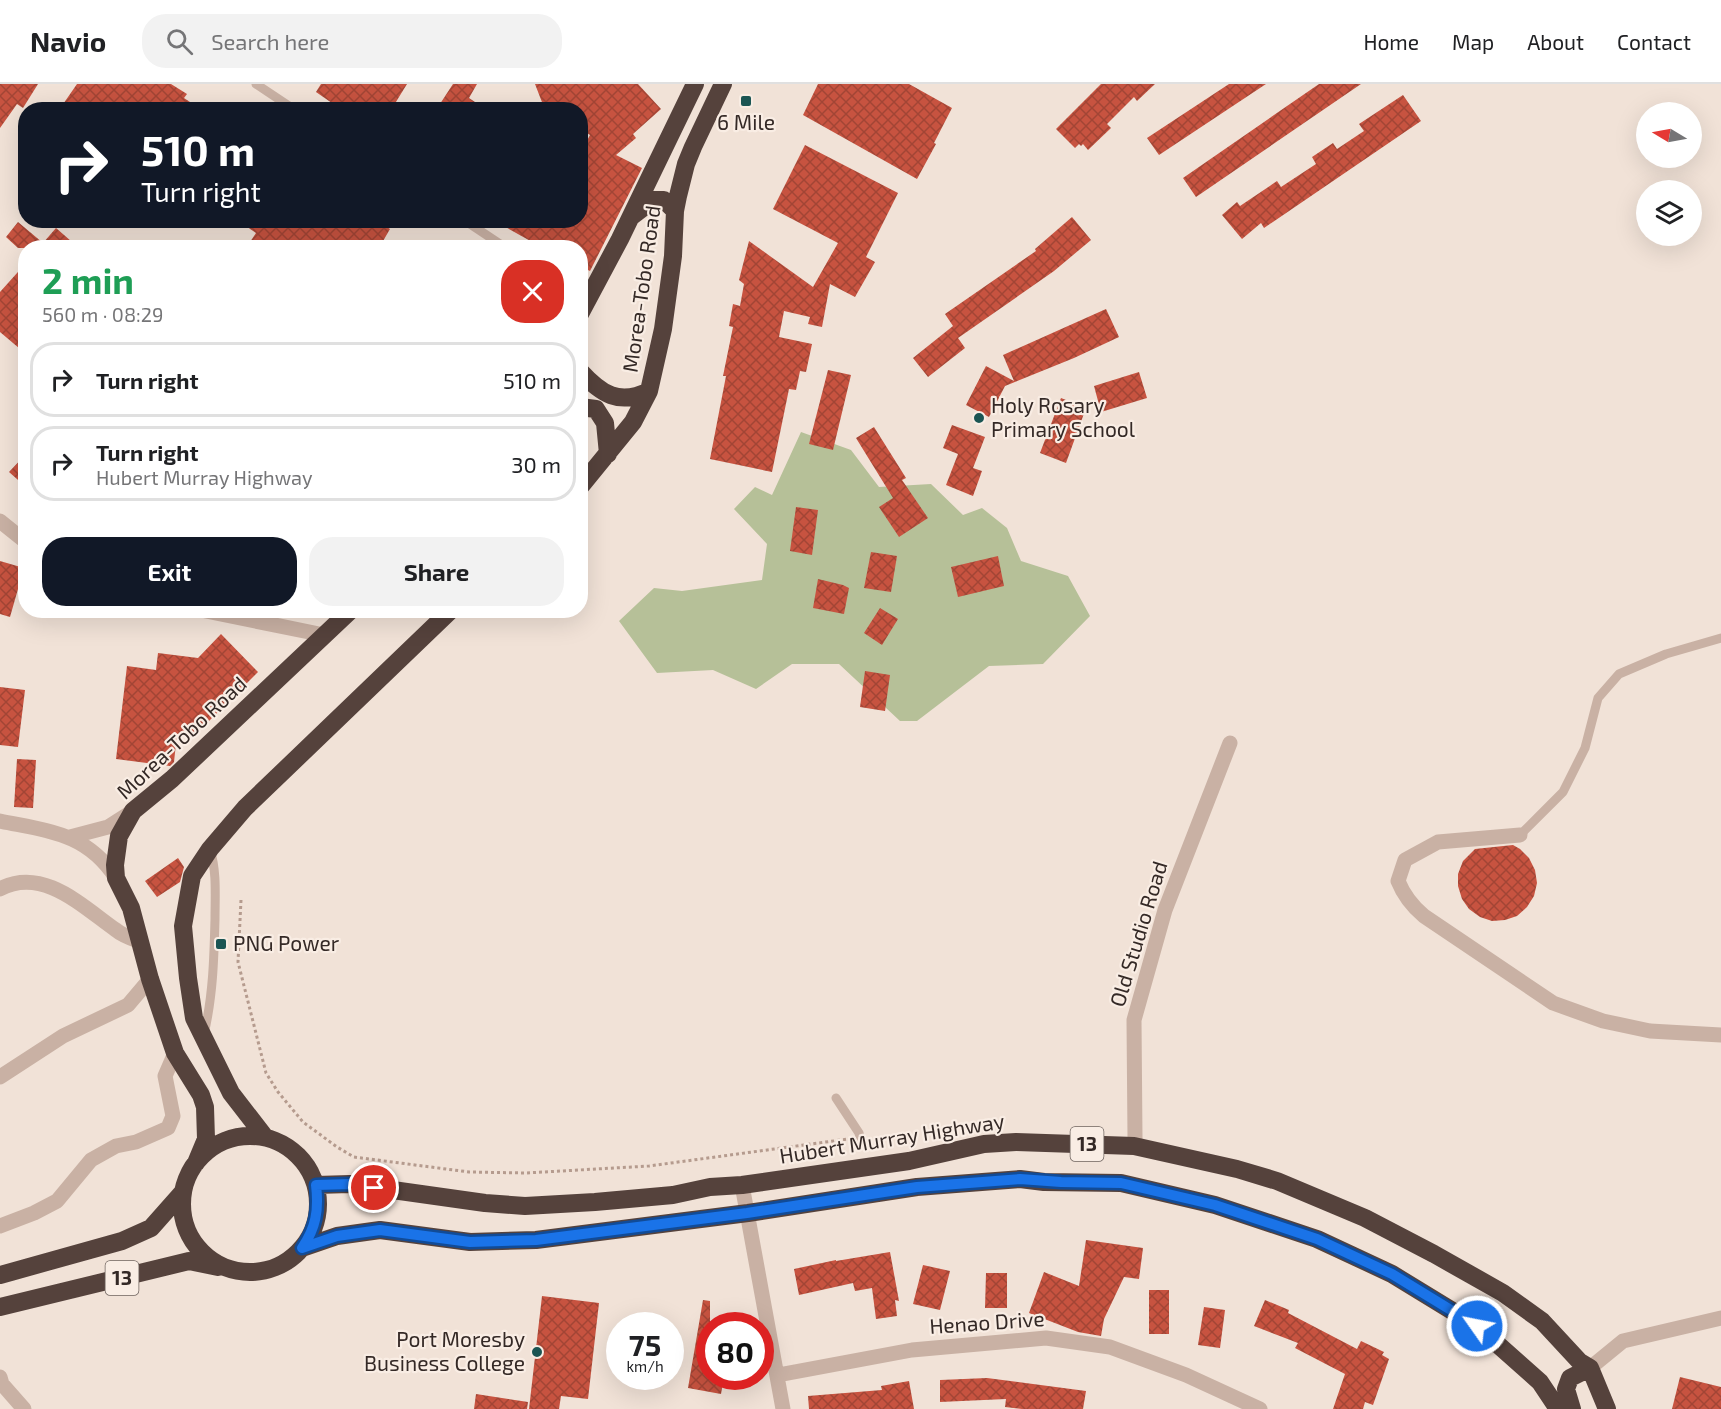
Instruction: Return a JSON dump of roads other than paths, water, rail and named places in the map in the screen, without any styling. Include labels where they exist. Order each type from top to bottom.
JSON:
[{"type":"highway","name":"Morea-Tobo Road","points":[[588,293],[630,218],[695,84]]},
{"type":"highway","name":"Morea-Tobo Road","points":[[588,478],[633,422],[649,391],[663,329],[675,211],[686,164],[723,84]]},
{"type":"highway","points":[[630,218],[653,200],[664,201],[675,211]]},
{"type":"highway","points":[[588,380],[607,394],[624,399],[649,391]]},
{"type":"highway","points":[[588,408],[596,409],[604,423],[608,454]]},
{"type":"highway","name":"Morea-Tobo Road","points":[[196,1163],[206,1139],[205,1107],[201,1095],[175,1053],[150,979],[131,908],[116,878],[115,865],[119,836],[133,811],[172,779],[342,618]]},
{"type":"highway","points":[[265,1137],[231,1093],[194,1018],[183,926],[192,876],[210,849],[245,808],[443,618]]},
{"type":"highway","points":[[245,1135],[265,1137],[282,1143],[297,1154],[309,1168],[316,1185],[318,1202],[311,1234],[302,1248],[287,1261],[270,1269],[251,1272],[219,1264],[197,1246],[184,1221],[182,1193],[196,1163],[209,1149],[226,1140],[245,1135]]},
{"type":"highway","name":"Hubert Murray Highway","points":[[316,1185],[350,1184],[485,1203],[525,1206],[595,1203],[673,1196],[710,1187],[742,1185],[909,1161],[984,1144],[1016,1142],[1134,1146],[1277,1180],[1365,1218],[1503,1293],[1542,1321],[1580,1362],[1590,1368],[1607,1409]]},
{"type":"highway","name":"13","points":[[302,1248],[337,1236],[380,1230],[470,1242],[536,1240],[747,1213],[917,1187],[1020,1179],[1121,1183],[1205,1202],[1317,1239],[1392,1274],[1477,1326],[1539,1382],[1558,1409]]},
{"type":"highway","name":"13","points":[[0,1275],[122,1241],[151,1228],[182,1193]]},
{"type":"highway","name":"13","points":[[0,1307],[189,1261],[232,1269]]},
{"type":"highway","points":[[1572,1409],[1566,1389],[1570,1377],[1590,1368]]},
{"type":"street","points":[[0,521],[18,536]]},
{"type":"street","points":[[240,618],[324,635]]},
{"type":"street","name":"Old Studio Road","points":[[1134,1146],[1134,1020],[1165,910],[1230,744]]},
{"type":"street","points":[[70,837],[108,827],[133,811]]},
{"type":"street","points":[[0,821],[70,837],[96,854],[116,878]]},
{"type":"street","points":[[1520,835],[1438,842],[1405,860],[1398,881],[1411,904],[1424,916],[1553,1003],[1604,1021],[1650,1031],[1721,1035]]},
{"type":"street","points":[[0,889],[23,881],[42,884],[66,895],[96,914],[117,932],[141,942]]},
{"type":"street","points":[[0,1077],[63,1036],[128,1005],[150,979]]},
{"type":"street","points":[[0,1226],[34,1214],[57,1200],[91,1160],[116,1146],[136,1142],[168,1128],[173,1116],[165,1076],[175,1053]]},
{"type":"street","points":[[742,1185],[783,1409]]},
{"type":"street","points":[[1590,1368],[1623,1341],[1721,1318]]},
{"type":"street","name":"Henao Drive","points":[[778,1375],[912,1350],[1046,1338],[1110,1347],[1186,1376],[1260,1409]]},
{"type":"street","points":[[0,1377],[2,1384],[24,1409]]},
{"type":"lane","points":[[256,84],[283,102]]},
{"type":"lane","points":[[476,228],[494,240]]},
{"type":"lane","points":[[1520,835],[1563,792],[1585,748],[1598,698],[1619,674],[1666,654],[1721,638]]},
{"type":"lane","points":[[203,1039],[210,1009],[214,970],[216,867],[210,849]]},
{"type":"lane","points":[[836,1098],[859,1133],[862,1144]]},
{"type":"place","name":"6 Mile","points":[[746,101]]},
{"type":"place","name":"Holy Rosary Primary School","points":[[979,418]]},
{"type":"place","name":"PNG Power","points":[[221,944]]},
{"type":"place","name":"Port Moresby Business College","points":[[537,1352]]}]
